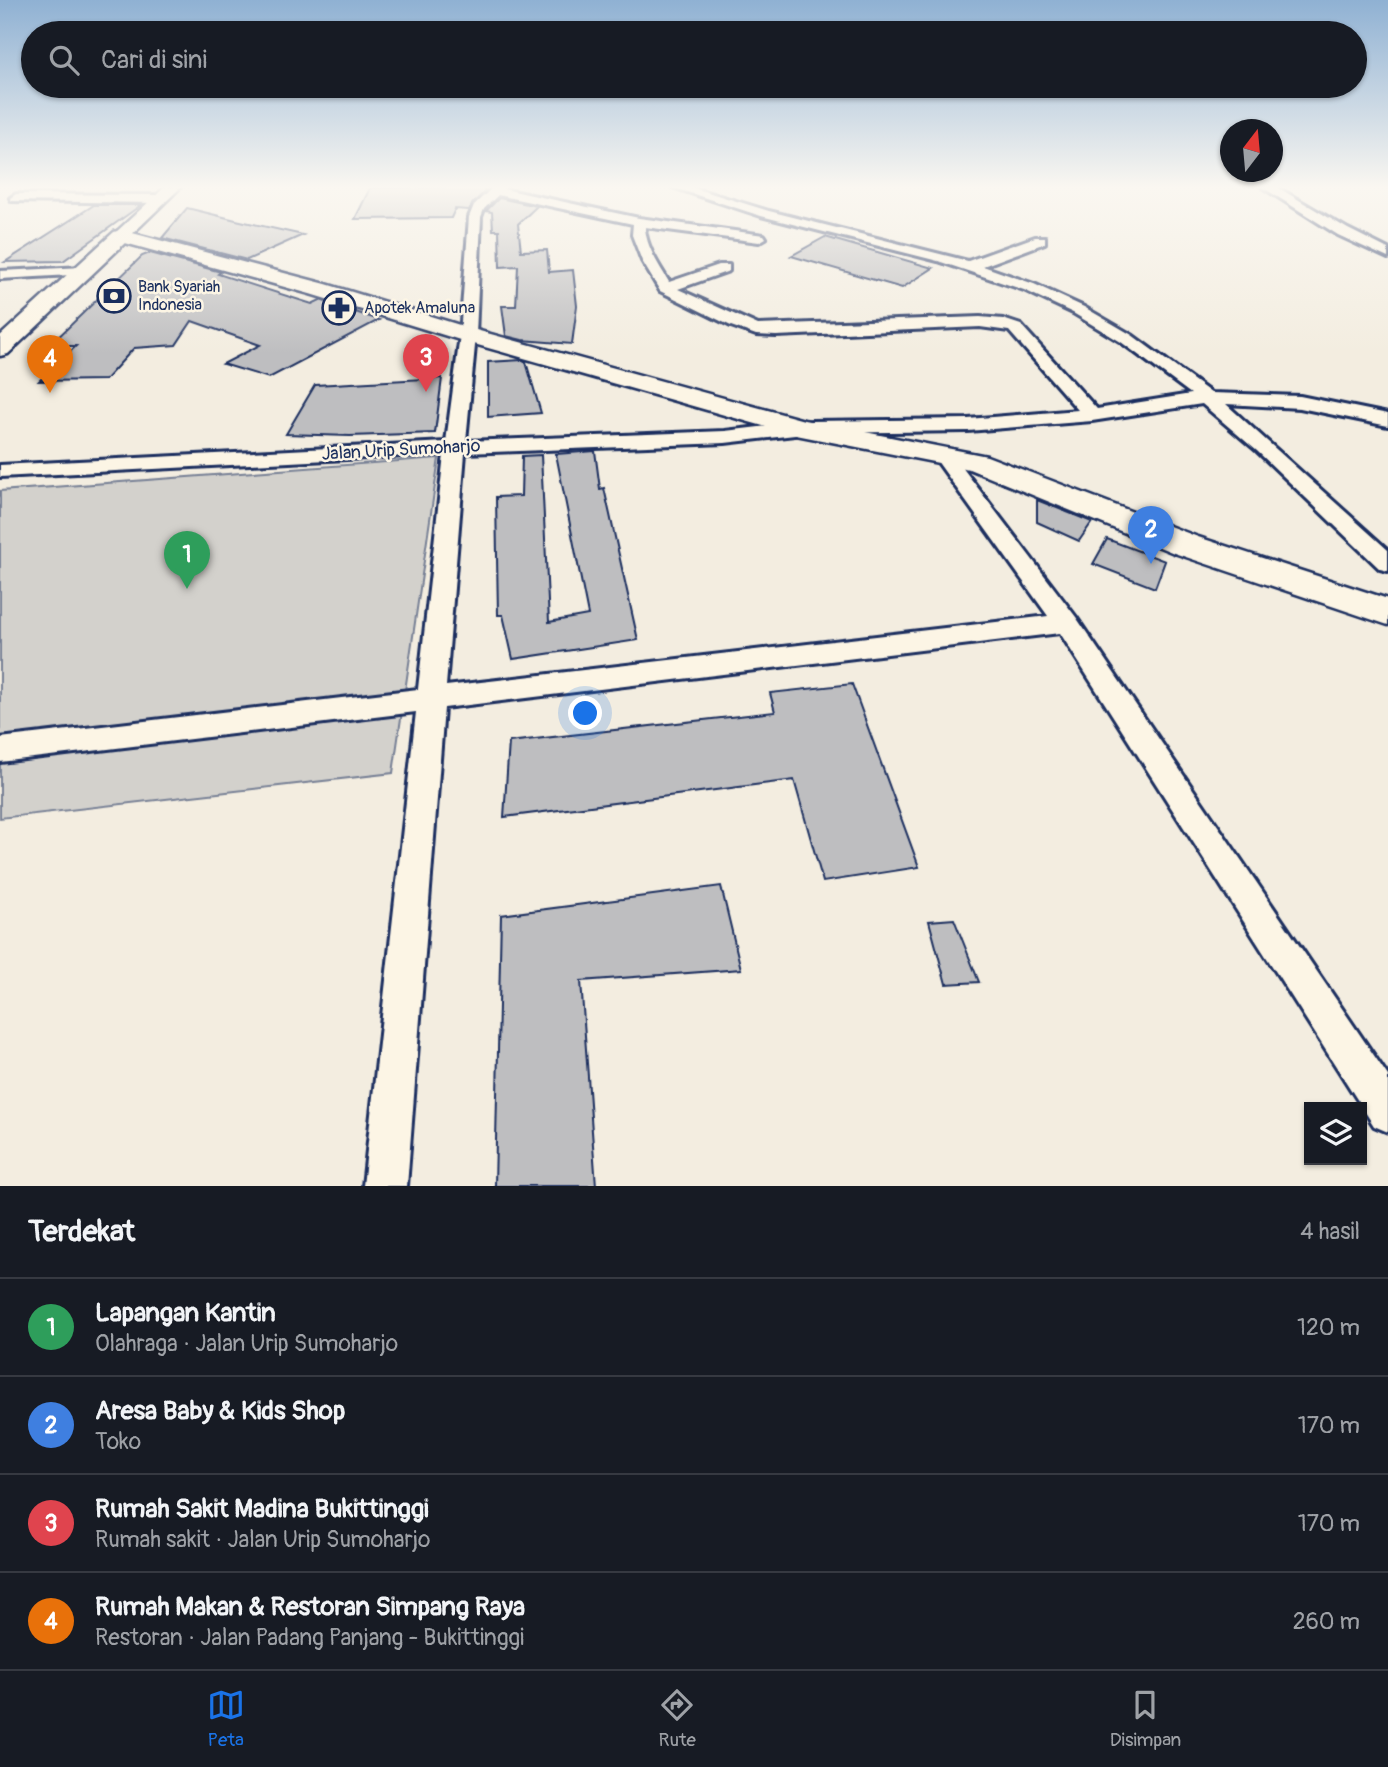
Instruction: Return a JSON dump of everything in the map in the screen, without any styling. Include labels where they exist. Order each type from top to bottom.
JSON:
[{"type":"highway","points":[[0,349],[114,242]]},
{"type":"highway","points":[[145,242],[318,289],[468,335],[801,428],[942,454],[1007,472],[1083,506],[1186,545],[1388,612]]},
{"type":"street","points":[[385,1186],[454,454],[468,335],[473,242]]},
{"type":"street","points":[[642,242],[657,278],[665,288],[737,323],[764,331],[980,322],[1015,328],[1092,415]]},
{"type":"street","points":[[870,242],[966,267],[1028,287],[1109,328],[1147,352],[1204,398],[1293,474],[1388,563]]},
{"type":"street","points":[[966,267],[1034,242]]},
{"type":"street","points":[[1367,242],[1388,254]]},
{"type":"street","points":[[665,288],[724,268]]},
{"type":"street","points":[[0,275],[84,271]]},
{"type":"street","name":"Jalan Urip Sumoharjo","points":[[0,471],[454,454],[725,437],[801,428],[968,425],[1092,415],[1204,398],[1281,400],[1388,420]]},
{"type":"street","points":[[942,454],[1067,623],[1388,1112]]},
{"type":"street","points":[[0,750],[1067,623]]},
{"type":"shaded area","points":[[439,458],[393,773],[0,818],[0,491]]},
{"type":"building","points":[[36,242],[89,242],[63,261],[5,262]]},
{"type":"building","points":[[179,242],[287,242],[247,260]]},
{"type":"building","points":[[499,242],[520,242],[521,251],[547,250],[549,272],[573,270],[577,306],[572,344],[506,336],[502,306],[516,306],[518,266],[500,267]]},
{"type":"building","points":[[815,242],[844,242],[933,268],[902,288],[791,256]]},
{"type":"building","points":[[150,253],[221,272],[218,274],[312,304],[320,300],[379,320],[269,378],[223,364],[260,345],[192,321],[176,345],[134,348],[105,380],[39,381],[76,346],[49,346],[142,256]]},
{"type":"building","points":[[488,362],[526,362],[541,413],[488,417]]},
{"type":"building","points":[[442,378],[435,433],[350,436],[286,434],[315,385]]},
{"type":"building","points":[[595,451],[600,489],[604,488],[638,640],[513,659],[503,615],[498,615],[496,497],[521,496],[522,456],[541,455],[549,622],[588,615],[556,454]]},
{"type":"building","points":[[1037,500],[1092,522],[1079,541],[1037,522]]},
{"type":"building","points":[[1107,539],[1165,561],[1155,588],[1093,564]]},
{"type":"building","points":[[852,684],[919,867],[823,882],[794,780],[504,817],[509,742],[775,712],[770,693]]},
{"type":"building","points":[[721,886],[741,969],[581,981],[596,1186],[495,1186],[501,915]]},
{"type":"building","points":[[954,919],[979,982],[946,984],[929,921]]},
{"type":"place","name":"Bank Syariah Indonesia","points":[[114,296]]},
{"type":"place","name":"Apotek Amaluna","points":[[339,308]]},
{"type":"place","name":"Rumah Sakit Madina Bukittinggi","points":[[426,392]]},
{"type":"place","name":"Rumah Makan & Restoran Simpang Raya","points":[[50,393]]},
{"type":"place","name":"Aresa Baby & Kids Shop","points":[[1151,564]]},
{"type":"place","name":"Lapangan Kantin","points":[[187,589]]}]
